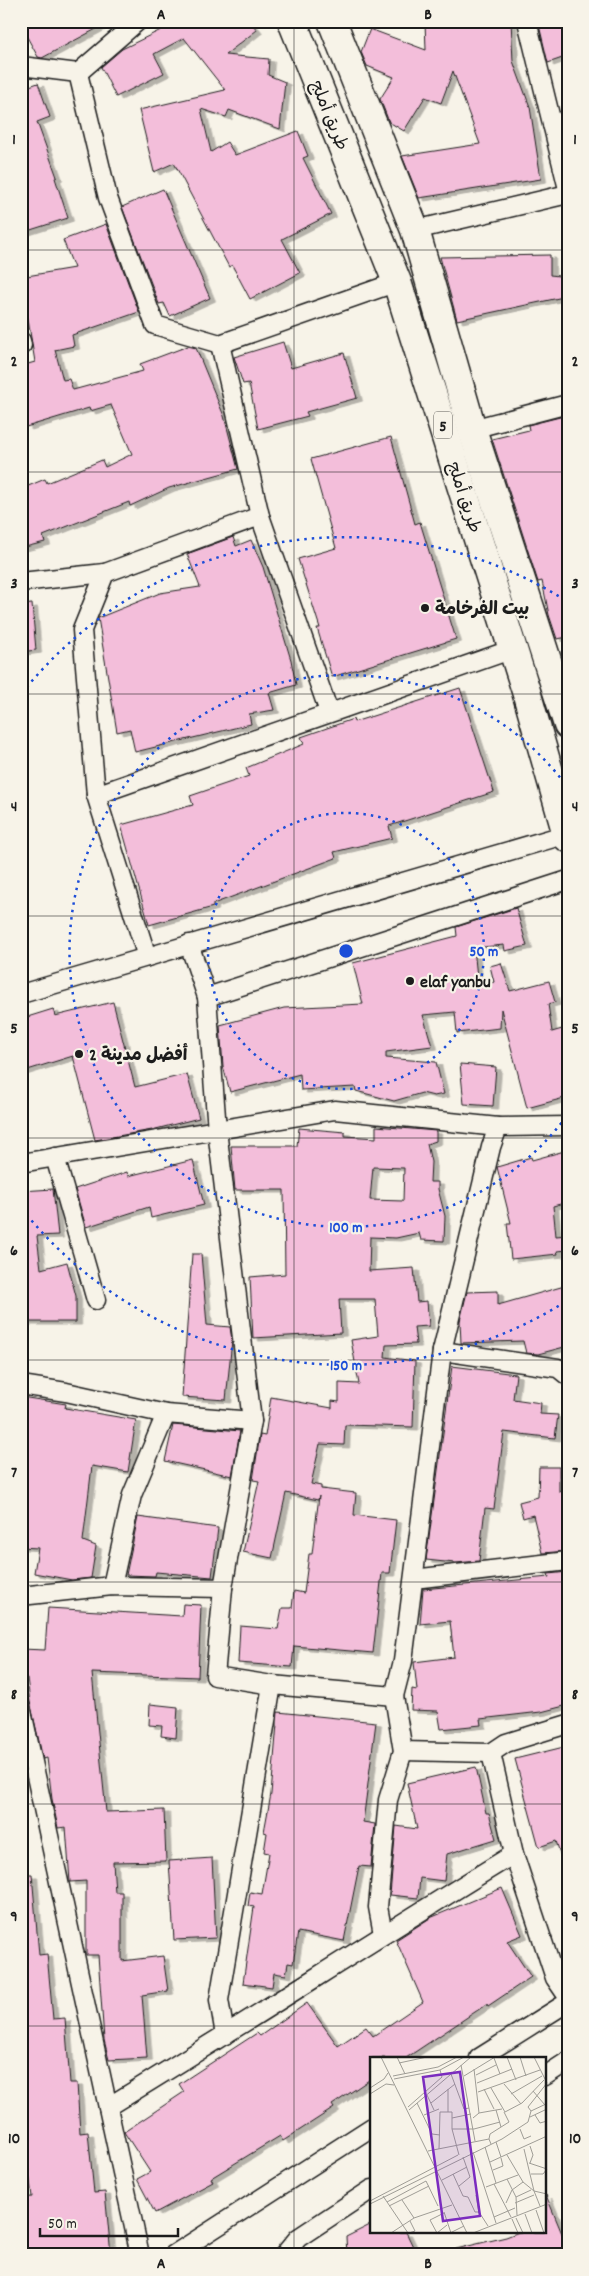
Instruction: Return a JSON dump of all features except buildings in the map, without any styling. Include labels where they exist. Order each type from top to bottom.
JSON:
[{"type":"highway","name":"طريق أملج","points":[[292,21],[397,282],[513,649],[567,836]]},
{"type":"highway","name":"طريق أملج","points":[[332,21],[415,230],[472,429],[568,725]]},
{"type":"street","points":[[21,66],[78,73],[138,21]]},
{"type":"street","points":[[527,21],[560,123],[568,189]]},
{"type":"street","points":[[78,73],[108,198],[155,325],[220,344],[397,282]]},
{"type":"street","points":[[415,230],[568,194]]},
{"type":"street","points":[[21,341],[22,345]]},
{"type":"street","points":[[220,344],[260,516],[329,712]]},
{"type":"street","points":[[472,429],[568,404]]},
{"type":"street","points":[[21,582],[105,574],[260,516]]},
{"type":"street","points":[[105,574],[82,630],[96,795],[147,957]]},
{"type":"street","points":[[96,795],[513,649]]},
{"type":"street","points":[[21,994],[567,836]]},
{"type":"street","points":[[206,997],[568,880]]},
{"type":"street","points":[[189,944],[206,997],[217,1130],[252,1421],[223,1588],[215,1676],[272,1685],[394,1696]]},
{"type":"street","points":[[21,1163],[335,1110],[498,1127],[568,1126]]},
{"type":"street","points":[[383,1934],[378,1907],[388,1800],[403,1751],[394,1696],[403,1661],[442,1351],[491,1147],[498,1127]]},
{"type":"street","points":[[55,1157],[96,1300]]},
{"type":"street","points":[[442,1351],[558,1368],[568,1376]]},
{"type":"street","points":[[21,1385],[66,1392],[166,1414],[252,1421]]},
{"type":"street","points":[[112,1586],[132,1495],[166,1414]]},
{"type":"street","points":[[422,1578],[568,1560]]},
{"type":"street","points":[[21,1596],[112,1586],[223,1588]]},
{"type":"street","points":[[225,2036],[219,2000],[272,1685]]},
{"type":"street","points":[[21,1708],[140,2255]]},
{"type":"street","points":[[403,1751],[491,1753],[506,1743],[568,1724]]},
{"type":"street","points":[[491,1753],[514,1854],[555,1978],[568,1997]]},
{"type":"street","points":[[108,2107],[225,2036],[383,1934],[514,1854]]},
{"type":"street","points":[[481,2057],[568,2002]]},
{"type":"street","points":[[546,2075],[568,2061]]},
{"type":"street","points":[[173,2255],[370,2128]]},
{"type":"street","points":[[284,2255],[298,2238],[370,2191]]},
{"type":"place","name":"بيت الفرخامة","points":[[425,608]]},
{"type":"place","name":"elaf yanbu","points":[[410,981]]},
{"type":"place","name":"2 أفضل مدينة","points":[[79,1054]]}]
